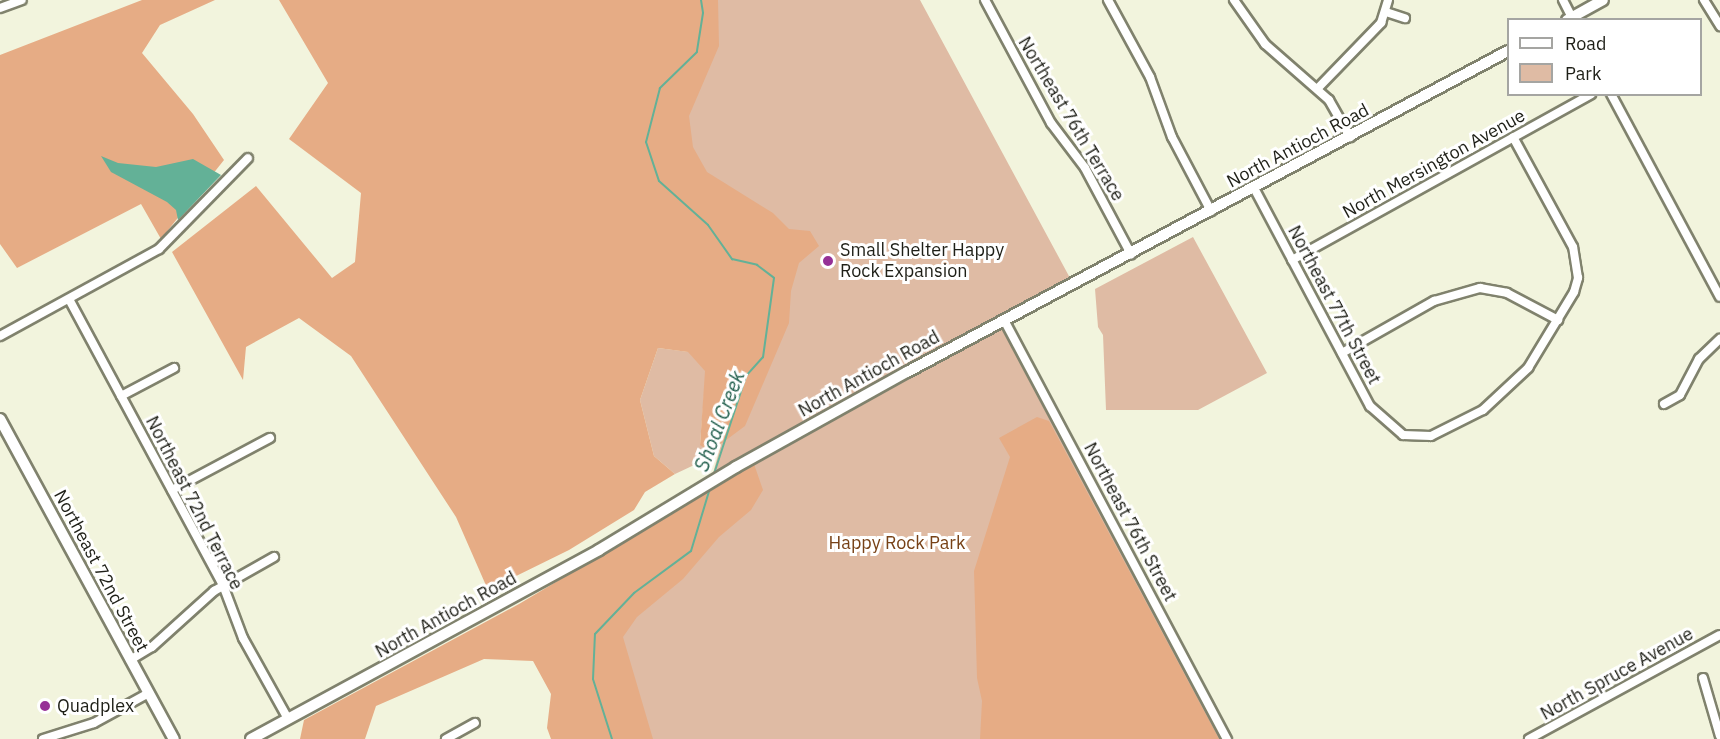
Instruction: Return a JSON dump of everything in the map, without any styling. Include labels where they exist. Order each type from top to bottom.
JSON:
[{"type":"street","points":[[0,8],[22,0]]},
{"type":"street","name":"Northeast 76th Terrace","points":[[985,0],[1051,123],[1085,168],[1131,254]]},
{"type":"street","points":[[1108,0],[1150,77],[1172,137],[1211,211]]},
{"type":"street","points":[[1234,0],[1266,44],[1318,88],[1350,137]]},
{"type":"street","points":[[1318,88],[1386,12],[1389,0]]},
{"type":"street","points":[[1563,0],[1571,18]]},
{"type":"street","points":[[1573,18],[1603,0]]},
{"type":"street","points":[[1704,0],[1720,26]]},
{"type":"street","points":[[1386,12],[1405,18]]},
{"type":"street","name":"North Antioch Road","points":[[251,739],[590,555],[736,467],[1004,320],[1507,52]]},
{"type":"street","name":"North Mersington Avenue","points":[[1292,260],[1587,96]]},
{"type":"street","points":[[1612,96],[1720,297]]},
{"type":"street","points":[[1342,353],[1434,301],[1480,288],[1507,293],[1558,320],[1574,292],[1577,266],[1573,247],[1513,137]]},
{"type":"street","points":[[0,336],[70,301],[159,249],[248,158]]},
{"type":"street","name":"Northeast 77th Street","points":[[1254,188],[1370,406],[1403,435],[1431,436],[1483,410],[1528,368],[1558,320]]},
{"type":"street","name":"Northeast 72nd Terrace","points":[[70,301],[223,585],[243,638],[288,719]]},
{"type":"street","name":"Northeast 76th Street","points":[[1004,320],[1227,739]]},
{"type":"street","points":[[1664,404],[1680,395],[1693,368],[1720,339]]},
{"type":"street","points":[[122,396],[174,368]]},
{"type":"street","name":"Northeast 72nd Street","points":[[0,419],[174,739]]},
{"type":"street","points":[[172,490],[270,438]]},
{"type":"street","points":[[130,660],[152,647],[223,585],[274,557]]},
{"type":"street","name":"North Spruce Avenue","points":[[1529,739],[1720,635]]},
{"type":"street","points":[[1703,678],[1720,736]]},
{"type":"street","points":[[43,739],[94,723],[149,693]]},
{"type":"street","points":[[446,739],[475,723]]},
{"type":"green space","name":"Happy Rock Park","points":[[701,0],[920,0],[1070,278],[997,316],[1225,739],[611,739],[595,634],[691,551],[724,434],[659,181]]},
{"type":"green space","points":[[1193,237],[1267,373],[1198,410],[1106,410],[1103,335],[1098,327],[1095,289]]},
{"type":"green space","points":[[658,348],[689,352],[706,371],[700,444],[710,452],[707,459],[675,474],[654,456],[640,400]]},
{"type":"shaded area","points":[[142,0],[215,0],[160,25],[142,53],[193,114],[224,160],[161,239],[141,204],[17,268],[0,244],[0,55]]},
{"type":"shaded area","points":[[279,0],[718,0],[719,46],[689,116],[693,147],[707,172],[773,213],[789,229],[810,231],[819,246],[799,263],[791,291],[789,323],[745,426],[710,452],[700,445],[705,371],[688,352],[658,348],[640,400],[654,456],[675,474],[645,492],[634,510],[569,550],[488,590],[456,517],[351,356],[299,318],[246,347],[243,380],[172,252],[256,186],[332,278],[355,262],[361,193],[289,139],[328,83]]},
{"type":"shaded area","points":[[101,156],[118,163],[156,167],[193,159],[221,175],[178,220],[176,210],[167,202],[111,172]]},
{"type":"shaded area","points":[[1037,417],[1049,421],[1219,739],[980,739],[982,701],[977,678],[974,571],[1010,457],[999,438]]},
{"type":"shaded area","points":[[754,464],[763,490],[751,510],[719,537],[683,579],[637,617],[623,637],[653,739],[551,739],[547,728],[551,694],[533,661],[484,659],[376,706],[365,739],[300,739],[304,720],[519,604]]},
{"type":"waterway","name":"Shoal Creek","points":[[701,0],[703,13],[697,52],[660,88],[646,142],[659,181],[708,225],[732,259],[757,265],[774,278],[763,357],[746,376],[713,477]]},
{"type":"waterway","name":"Shoal Creek","points":[[612,739],[593,679],[595,634],[634,593],[691,551],[710,488]]},
{"type":"place","name":"Small Shelter Happy Rock Expansion","points":[[828,261]]},
{"type":"place","name":"Quadplex","points":[[45,706]]}]
